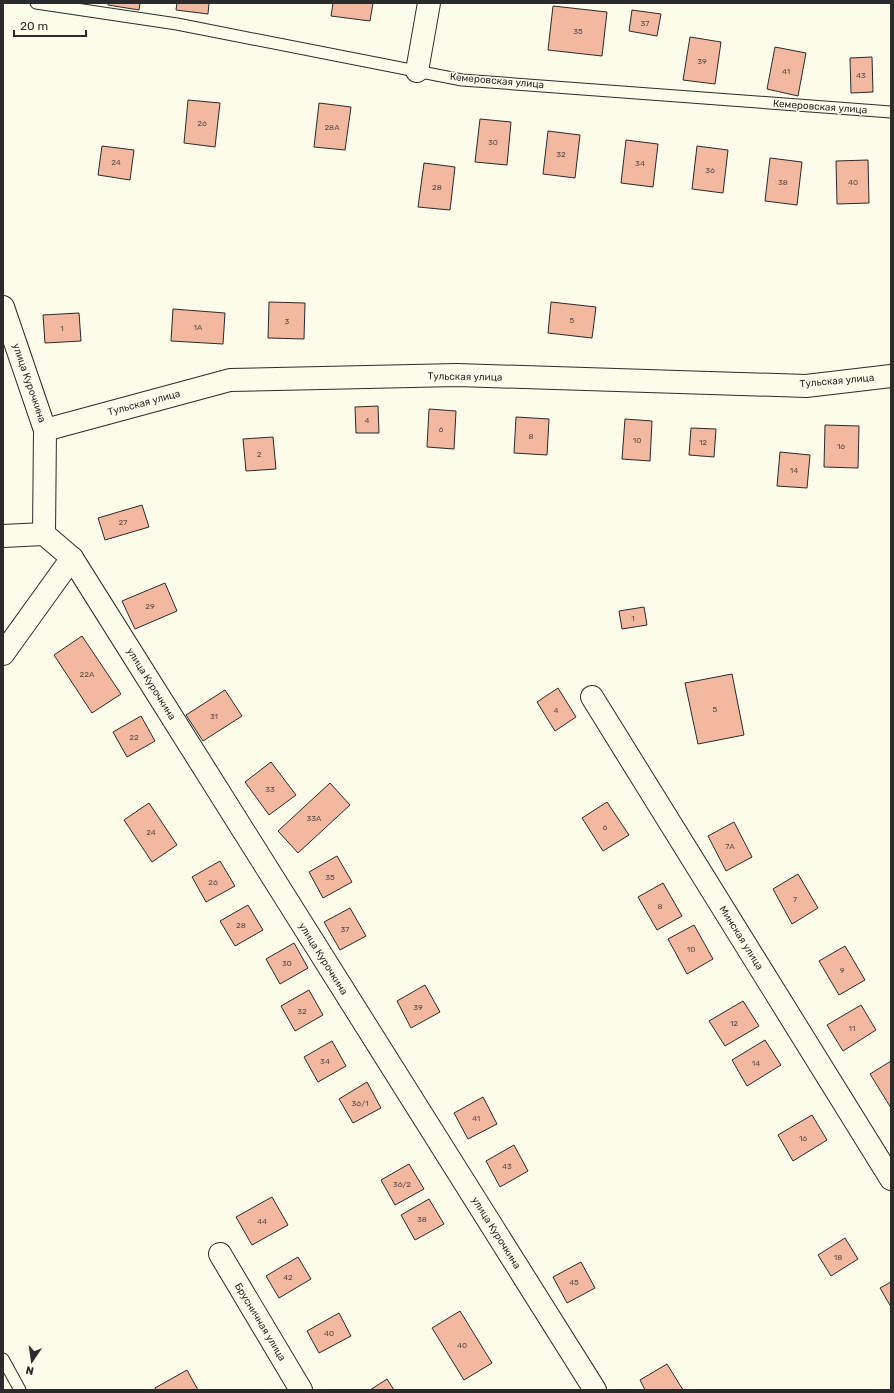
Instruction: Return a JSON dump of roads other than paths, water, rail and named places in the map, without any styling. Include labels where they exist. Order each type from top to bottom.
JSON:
[{"type":"street","points":[[417,71],[429,3]]},
{"type":"street","name":"улица Курочкина","points":[[3,306],[46,430],[44,534],[72,558],[595,1390]]},
{"type":"street","name":"Тульская улица","points":[[46,430],[230,380],[457,375],[806,386],[891,376]]},
{"type":"street","points":[[3,536],[44,534]]},
{"type":"street","points":[[3,654],[72,558]]},
{"type":"street","name":"Минская улица","points":[[592,697],[891,1179]]},
{"type":"street","name":"Брусничная улица","points":[[220,1254],[301,1390]]},
{"type":"lane","name":"Кемеровская улица","points":[[36,3],[178,24],[462,80],[891,112]]},
{"type":"lane","points":[[3,1359],[20,1390]]}]
